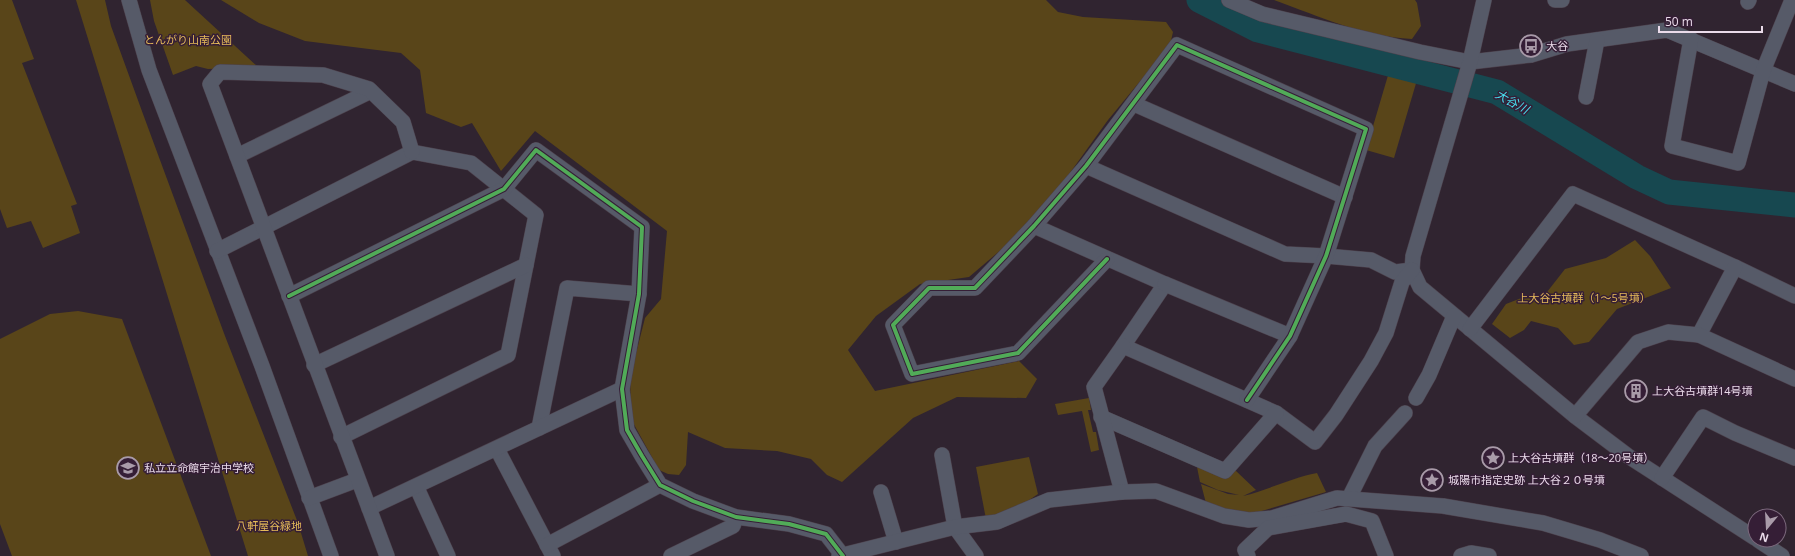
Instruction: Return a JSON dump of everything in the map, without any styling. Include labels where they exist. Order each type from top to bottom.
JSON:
[{"type":"street","points":[[129,0],[149,70],[262,366],[331,556]]},
{"type":"street","points":[[1228,0],[1262,14],[1420,52],[1468,68],[1531,55],[1567,44],[1667,30],[1795,84]]},
{"type":"street","points":[[1484,0],[1462,90],[1413,256],[1412,270],[1420,287],[1576,416],[1628,456],[1747,533]]},
{"type":"street","points":[[1691,39],[1672,146],[1738,163],[1763,71],[1792,0]]},
{"type":"street","points":[[1586,97],[1597,40]]},
{"type":"street","points":[[1107,259],[1018,353],[912,374],[893,325],[929,288],[975,288],[1034,226],[1086,166],[1177,45],[1366,129],[1326,256],[1290,336],[1247,400]]},
{"type":"street","points":[[387,556],[357,480],[210,84],[220,72],[323,75],[371,91],[403,122],[412,152]]},
{"type":"street","points":[[237,156],[371,91]]},
{"type":"street","points":[[1134,104],[1345,196]]},
{"type":"street","points":[[289,296],[504,189],[536,150],[642,227],[639,294],[622,389],[627,430],[660,485],[693,501],[736,517],[789,524],[826,534],[841,556],[955,527],[997,522],[1050,500],[1122,492],[1156,491],[1224,516],[1249,520],[1272,518],[1337,498],[1443,506],[1542,523],[1600,540],[1641,556]]},
{"type":"street","points":[[217,251],[412,152],[471,163],[536,215],[508,355],[341,437]]},
{"type":"street","points":[[1086,166],[1285,254],[1371,260],[1395,272],[1412,270]]},
{"type":"street","points":[[1470,329],[1573,194],[1735,267],[1795,296]]},
{"type":"street","points":[[1034,226],[1165,284],[1290,336]]},
{"type":"street","points":[[314,365],[526,265]]},
{"type":"street","points":[[1699,335],[1735,267]]},
{"type":"street","points":[[1123,346],[1276,413],[1315,442],[1336,415],[1371,361],[1386,333],[1402,282],[1412,270]]},
{"type":"street","points":[[1122,492],[1094,387],[1165,284]]},
{"type":"street","points":[[540,428],[567,288],[639,294]]},
{"type":"street","points":[[1416,398],[1429,375],[1454,316]]},
{"type":"street","points":[[1576,416],[1638,342],[1668,332],[1699,335],[1795,379]]},
{"type":"street","points":[[369,508],[416,488],[622,389]]},
{"type":"street","points":[[1101,417],[1225,471],[1276,413]]},
{"type":"street","points":[[1349,498],[1375,446],[1405,413]]},
{"type":"street","points":[[1662,478],[1703,417],[1735,434],[1795,458]]},
{"type":"street","points":[[496,449],[550,550],[660,485]]},
{"type":"street","points":[[942,454],[955,527],[976,556]]},
{"type":"street","points":[[309,498],[357,480]]},
{"type":"street","points":[[416,488],[448,556]]},
{"type":"street","points":[[881,492],[896,542]]},
{"type":"street","points":[[1248,556],[1245,550],[1268,528],[1346,514],[1372,521],[1386,556]]},
{"type":"street","points":[[671,556],[733,526],[736,517]]},
{"type":"street","points":[[1770,548],[1782,556]]},
{"type":"street","points":[[1461,556],[1471,553],[1489,556]]},
{"type":"green space","points":[[0,0],[12,0],[34,59],[22,63],[77,204],[71,206],[80,233],[43,248],[31,221],[7,228],[0,209]]},
{"type":"green space","name":"八軒屋谷緑地","points":[[76,0],[105,0],[111,26],[143,114],[225,336],[298,523],[308,556],[248,556]]},
{"type":"green space","name":"とんがり山南公園","points":[[150,0],[185,0],[258,67],[208,69],[196,66],[173,75],[154,21]]},
{"type":"green space","points":[[221,0],[1046,0],[1058,12],[1083,17],[1166,22],[1173,32],[1170,45],[1108,120],[1036,220],[969,277],[920,284],[876,316],[848,350],[875,391],[1019,361],[1037,379],[1026,398],[957,397],[913,418],[842,482],[827,475],[811,459],[777,451],[725,448],[688,432],[686,465],[679,475],[668,474],[659,470],[631,419],[630,377],[645,318],[661,299],[667,231],[535,131],[501,171],[472,123],[461,127],[426,113],[420,70],[401,53],[305,41],[259,23]]},
{"type":"green space","points":[[1274,0],[1415,0],[1417,3],[1421,26],[1412,39],[1376,34],[1342,25]]},
{"type":"green space","points":[[1389,72],[1417,80],[1394,158],[1366,150]]},
{"type":"green space","name":"上大谷古墳群（1～5号墳）","points":[[1635,240],[1650,256],[1671,288],[1617,309],[1589,342],[1574,345],[1558,328],[1531,321],[1524,330],[1510,338],[1492,324],[1506,304],[1524,297],[1540,301],[1565,269],[1606,258]]},
{"type":"green space","points":[[78,311],[122,319],[211,556],[12,556],[0,524],[0,339],[50,314]]},
{"type":"green space","points":[[1089,398],[1091,410],[1088,410],[1093,432],[1096,432],[1099,450],[1091,452],[1082,411],[1058,415],[1055,404]]},
{"type":"green space","points":[[1029,457],[1038,494],[1022,505],[986,519],[976,467]]},
{"type":"green space","points":[[1197,467],[1226,478],[1235,470],[1256,490],[1243,496],[1317,473],[1326,492],[1255,513],[1207,507],[1201,484],[1228,494],[1239,495],[1218,490],[1200,482]]},
{"type":"waterway","name":"大谷川","points":[[1199,0],[1258,30],[1497,92],[1637,177],[1669,192],[1795,205]]},
{"type":"cycle path","points":[[1107,259],[1018,353],[912,374],[893,325],[929,288],[975,288],[1034,226],[1086,166],[1177,45],[1366,129],[1326,256],[1290,336],[1247,400]]},
{"type":"cycle path","points":[[289,296],[504,189],[536,150],[642,227],[639,294],[622,389],[627,430],[660,485],[693,501],[736,517],[789,524],[826,534],[843,556]]},
{"type":"place","name":"大谷","points":[[1531,46]]},
{"type":"place","name":"上大谷古墳群14号墳","points":[[1636,391]]},
{"type":"place","name":"上大谷古墳群（18～20号墳）","points":[[1493,458]]},
{"type":"place","name":"私立立命館宇治中学校","points":[[128,468]]},
{"type":"place","name":"城陽市指定史跡 上大谷２０号墳","points":[[1432,480]]}]
